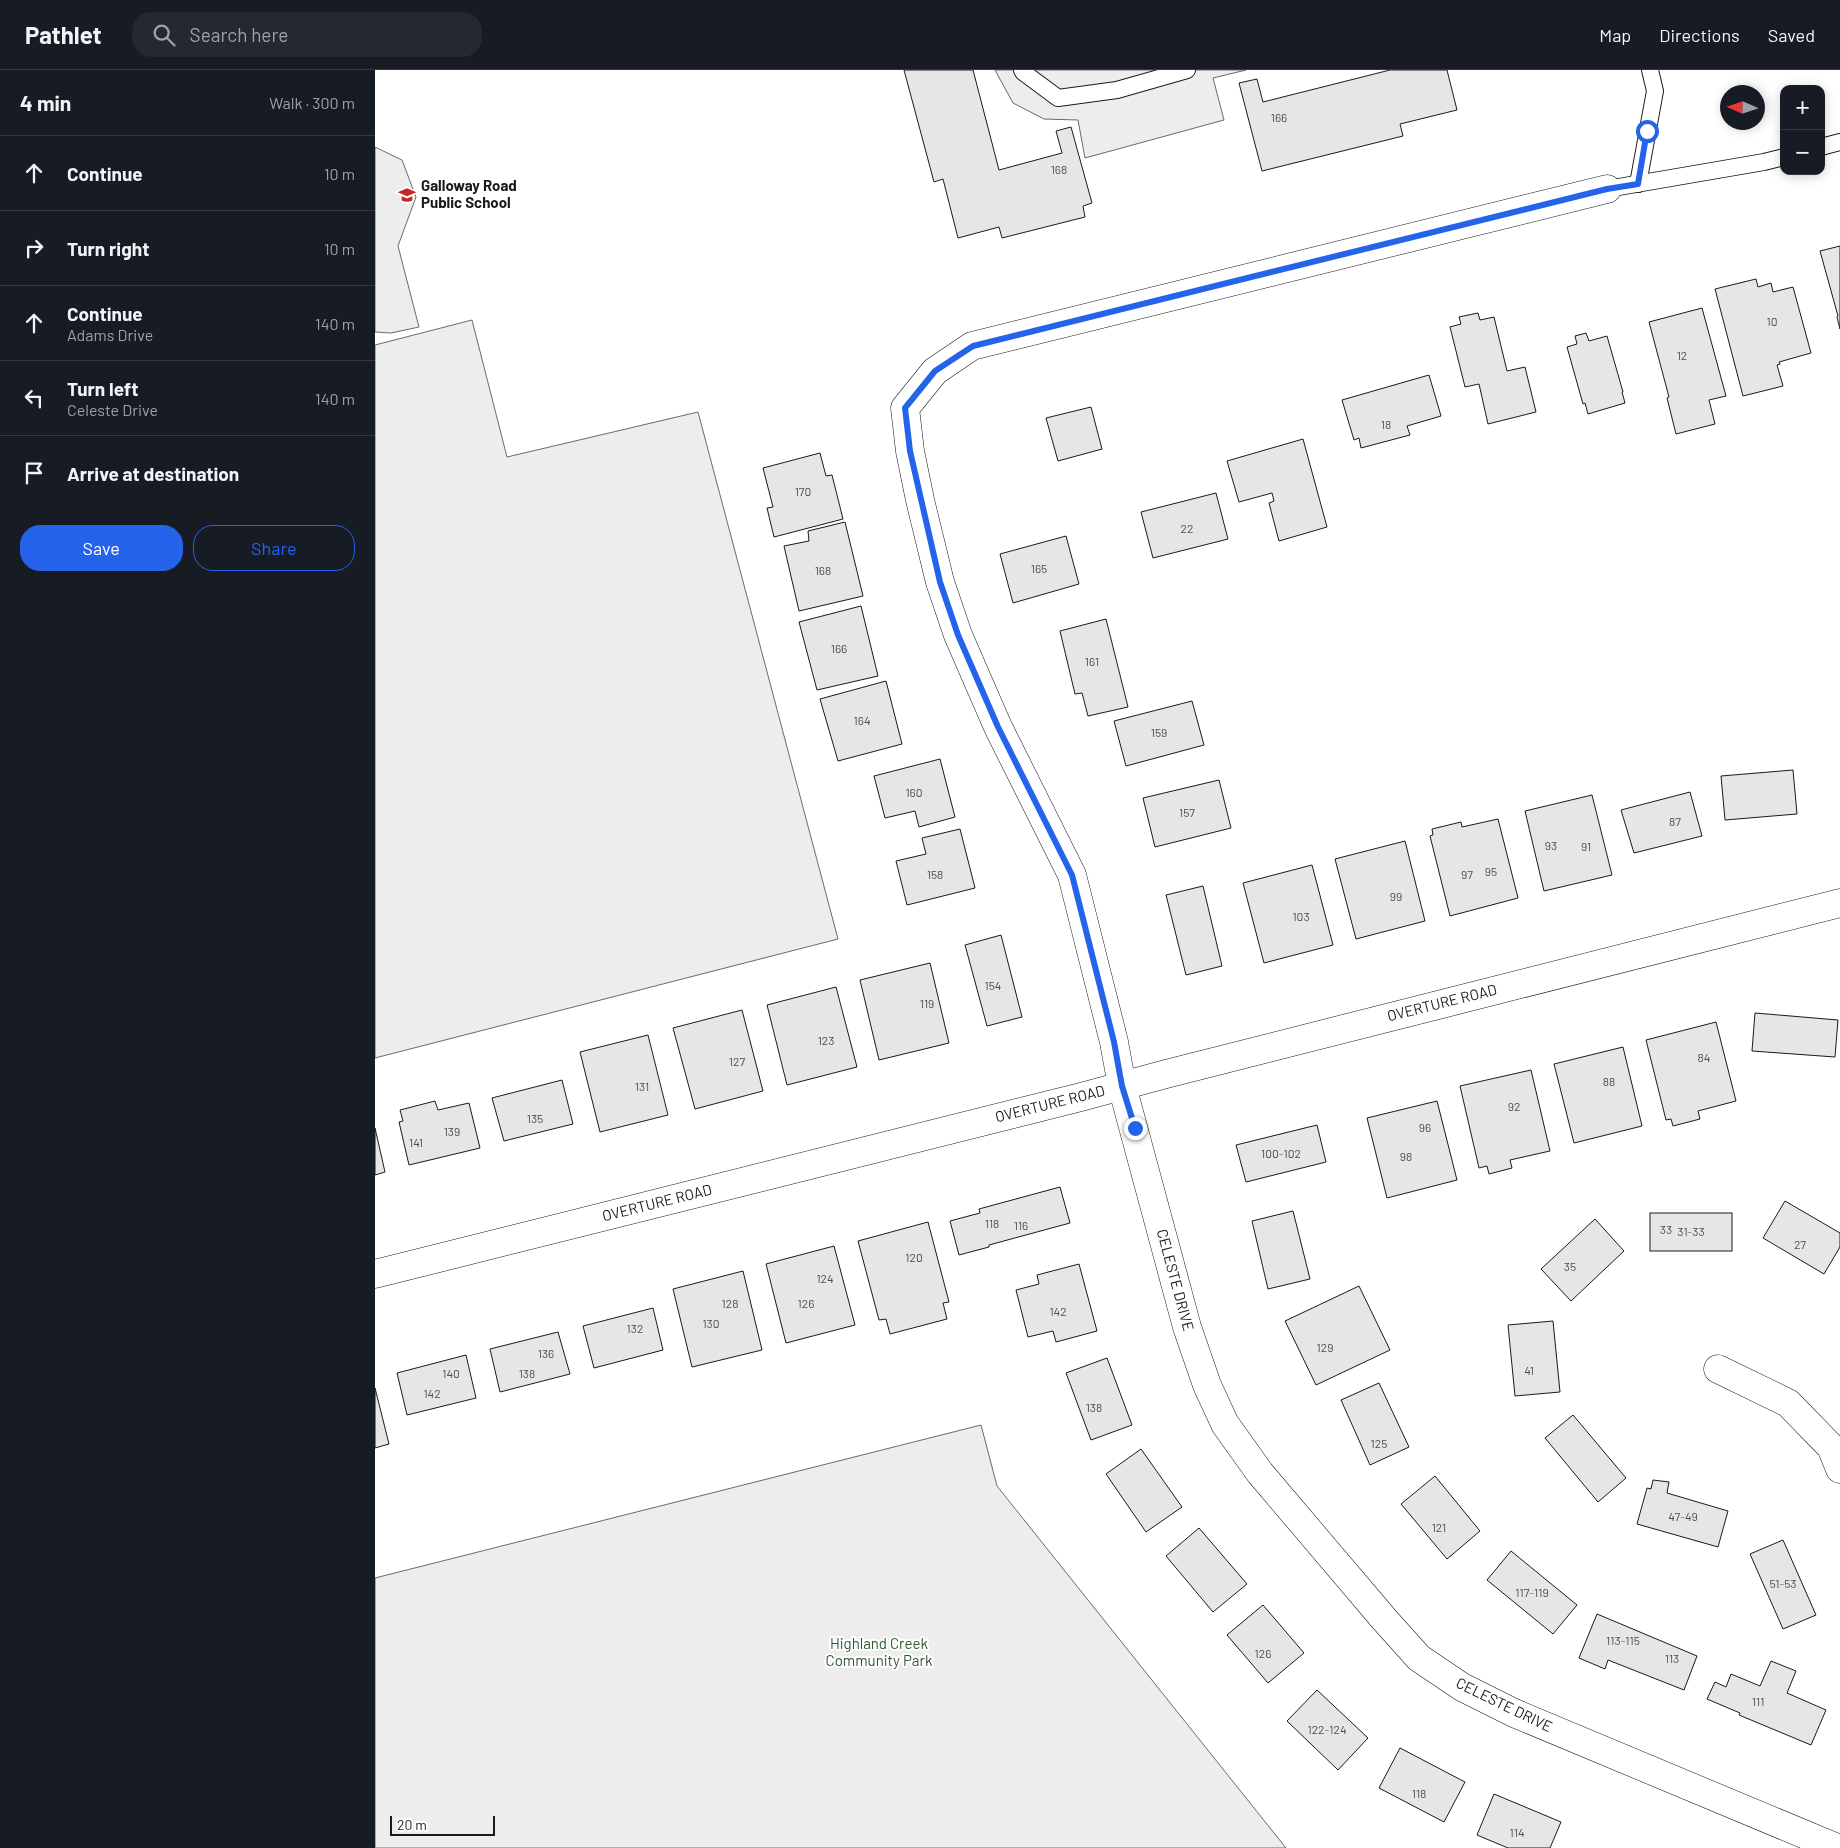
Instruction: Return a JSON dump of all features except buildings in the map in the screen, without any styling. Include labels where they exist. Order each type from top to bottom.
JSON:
[{"type":"street","name":"CELESTE DRIVE","points":[[1607,189],[973,346],[935,371],[905,408],[910,451],[940,582],[958,635],[998,727],[1072,875],[1114,1042],[1122,1086],[1187,1327],[1207,1385],[1225,1424],[1260,1472],[1419,1658],[1462,1687],[1514,1713],[1837,1848]]},
{"type":"street","name":"OVERTURE ROAD","points":[[375,1274],[1840,903]]},
{"type":"street","points":[[1718,1369],[1788,1402],[1831,1447],[1840,1469]]},
{"type":"lane","points":[[1022,70],[1057,98],[1117,90],[1187,70]]},
{"type":"lane","points":[[1638,184],[1655,90],[1650,70]]},
{"type":"lane","points":[[1825,146],[1840,142]]},
{"type":"lane","points":[[1607,189],[1780,158]]},
{"type":"shaded area","points":[[995,70],[1246,70],[1213,78],[1224,120],[1085,158],[1078,120],[1044,119],[1013,103]]},
{"type":"shaded area","points":[[375,147],[402,160],[416,197],[398,246],[419,327],[391,333],[375,332]]},
{"type":"shaded area","points":[[472,320],[507,457],[698,412],[838,939],[375,1058],[375,345]]},
{"type":"shaded area","name":"Highland Creek Community Park","points":[[981,1425],[997,1486],[1286,1848],[375,1848],[375,1578]]},
{"type":"place","name":"Galloway Road Public School","points":[[407,195]]},
{"type":"route","points":[[1135,1128],[1122,1086],[1114,1042],[1072,875],[998,727],[958,635],[940,582],[910,451],[905,408],[935,371],[973,346],[1607,189],[1638,184],[1647,131]]}]
